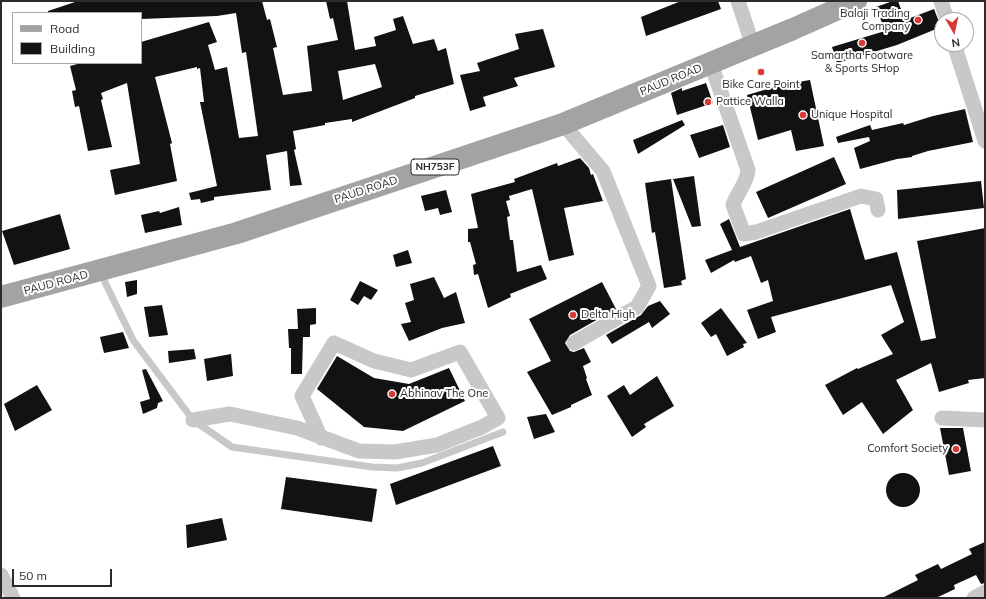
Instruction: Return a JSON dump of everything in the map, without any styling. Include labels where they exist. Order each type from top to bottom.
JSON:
[{"type":"main road","name":"PAUD ROAD","points":[[1,297],[236,233],[563,124],[711,64],[856,1]]},
{"type":"street","points":[[738,1],[753,46]]},
{"type":"street","points":[[941,1],[944,12]]},
{"type":"street","points":[[957,52],[985,141]]},
{"type":"street","points":[[711,64],[748,170],[747,181],[737,193],[733,205],[744,234],[756,232],[861,196],[876,199],[878,210]]},
{"type":"street","points":[[563,124],[603,171],[649,286],[637,307],[574,343]]},
{"type":"street","points":[[193,420],[230,414],[297,428],[321,438],[359,451],[395,452],[437,445],[482,427],[498,418],[460,352],[411,370],[374,361],[334,342],[302,396],[321,438]]},
{"type":"street","points":[[942,418],[985,420]]},
{"type":"street","points":[[1,575],[13,598]]},
{"type":"street","points":[[974,598],[985,592]]},
{"type":"lane","points":[[100,271],[133,340],[193,420],[232,447],[372,467],[391,468],[422,463],[503,432]]},
{"type":"building","points":[[78,1],[262,1],[267,20],[270,19],[277,47],[273,48],[283,95],[312,91],[307,46],[338,40],[333,18],[330,19],[326,1],[347,1],[355,50],[376,46],[374,37],[396,30],[393,19],[403,16],[413,44],[434,39],[438,51],[446,48],[454,84],[415,96],[415,98],[352,122],[352,119],[325,123],[325,125],[293,131],[296,149],[294,150],[302,185],[290,186],[287,151],[266,155],[271,190],[214,197],[214,200],[201,203],[200,199],[191,200],[189,193],[217,186],[200,102],[204,102],[200,68],[197,69],[197,67],[155,77],[172,143],[170,144],[177,181],[115,195],[110,170],[140,164],[127,83],[101,93],[103,99],[101,100],[112,147],[88,151],[79,106],[75,107],[72,91],[76,90],[70,66],[77,64],[142,64],[142,42],[209,22],[217,42],[208,45],[215,70],[227,67],[239,138],[258,136],[246,52],[242,53],[236,13],[217,16],[142,19],[142,12],[48,12]],"holes":[[[375,64],[382,87],[343,100],[338,71]]]},
{"type":"building","points":[[681,1],[718,1],[721,9],[646,36],[641,17]]},
{"type":"building","points":[[893,1],[898,1],[905,20],[934,9],[934,30],[897,45],[837,63],[832,47],[885,31],[876,7]]},
{"type":"building","points":[[543,29],[555,67],[514,78],[518,86],[483,97],[486,106],[470,111],[460,75],[480,71],[477,63],[519,49],[515,34]]},
{"type":"building","points":[[810,80],[824,146],[796,151],[791,130],[758,140],[747,95],[781,85]]},
{"type":"building","points":[[706,83],[713,103],[677,115],[671,93],[682,88],[682,91]]},
{"type":"building","points":[[965,109],[973,142],[928,151],[912,157],[897,159],[860,169],[854,148],[870,141],[869,137],[838,143],[836,137],[870,125],[872,130],[903,123],[904,125],[933,116]]},
{"type":"building","points":[[682,120],[685,125],[638,154],[633,140]]},
{"type":"building","points":[[723,125],[730,147],[699,158],[690,135]]},
{"type":"building","points":[[834,157],[846,184],[768,218],[756,192]]},
{"type":"building","points":[[580,158],[589,168],[591,175],[593,174],[603,201],[564,208],[574,255],[549,261],[532,189],[509,196],[510,200],[506,201],[510,216],[507,217],[510,240],[513,240],[517,272],[541,265],[547,279],[510,294],[511,297],[488,308],[478,274],[474,275],[473,265],[476,264],[470,242],[468,242],[468,229],[478,228],[471,194],[515,182],[514,179],[557,163],[558,166]]},
{"type":"building","points":[[694,176],[701,226],[692,227],[673,179]]},
{"type":"building","points":[[671,179],[686,279],[681,281],[682,285],[664,288],[655,232],[652,233],[645,183]]},
{"type":"building","points":[[981,181],[984,208],[898,219],[897,190]]},
{"type":"building","points":[[446,190],[452,212],[440,215],[438,208],[425,211],[421,196]]},
{"type":"building","points":[[179,207],[182,225],[145,233],[141,215],[159,211],[160,213]]},
{"type":"building","points":[[850,209],[865,260],[897,252],[921,341],[936,338],[917,241],[985,228],[985,378],[968,380],[969,383],[939,392],[931,363],[896,380],[913,410],[883,434],[862,402],[843,415],[825,385],[857,368],[858,369],[893,354],[881,335],[904,322],[891,285],[771,317],[776,332],[758,339],[747,310],[773,301],[768,280],[761,283],[751,256],[735,262],[734,260],[711,273],[705,260],[732,250],[720,224],[729,219],[740,247]]},
{"type":"building","points":[[60,214],[70,249],[14,265],[2,231]]},
{"type":"building","points":[[408,250],[412,263],[396,267],[393,255]]},
{"type":"building","points":[[434,277],[444,298],[456,292],[465,323],[442,328],[409,341],[401,324],[411,322],[405,303],[414,300],[410,284]]},
{"type":"building","points":[[137,280],[137,294],[127,297],[125,282]]},
{"type":"building","points":[[360,281],[378,290],[371,300],[364,296],[358,305],[350,300]]},
{"type":"building","points":[[602,282],[616,309],[570,335],[565,343],[570,351],[574,352],[584,348],[591,362],[583,366],[592,395],[571,405],[571,407],[552,415],[527,372],[551,361],[529,319]]},
{"type":"building","points":[[660,301],[670,314],[652,328],[649,322],[612,344],[606,335],[641,315],[648,306]]},
{"type":"building","points":[[162,305],[168,335],[149,337],[144,307]]},
{"type":"building","points":[[316,308],[316,324],[310,325],[310,337],[303,337],[302,374],[291,374],[291,348],[289,348],[288,329],[298,329],[297,309]]},
{"type":"building","points":[[721,308],[747,343],[743,344],[744,347],[727,356],[716,334],[711,337],[701,323]]},
{"type":"building","points":[[123,332],[129,348],[104,353],[100,337]]},
{"type":"building","points":[[194,349],[196,359],[169,363],[168,351]]},
{"type":"building","points":[[231,354],[233,376],[207,381],[204,359]]},
{"type":"building","name":"Abhinav The One","points":[[337,356],[374,378],[409,384],[449,368],[465,401],[403,431],[364,427],[317,389]]},
{"type":"building","points":[[146,369],[163,401],[158,403],[157,408],[143,414],[140,402],[150,399],[142,370]]},
{"type":"building","points":[[657,376],[674,406],[644,424],[646,427],[632,437],[607,396],[624,385],[630,395]]},
{"type":"building","points":[[37,385],[52,410],[15,431],[4,404]]},
{"type":"building","points":[[546,414],[555,432],[534,439],[527,417]]},
{"type":"building","name":"Comfort Society","points":[[940,428],[963,428],[971,471],[949,475]]},
{"type":"building","points":[[493,446],[501,466],[396,505],[390,484]]},
{"type":"building","points":[[903,473],[915,478],[920,490],[915,502],[903,507],[891,502],[886,490],[891,478]]},
{"type":"building","points":[[286,477],[377,489],[372,522],[281,509]]},
{"type":"building","points":[[222,518],[227,540],[187,548],[186,525]]},
{"type":"building","points":[[985,542],[985,583],[981,584],[976,575],[954,585],[955,589],[936,598],[882,598],[918,580],[915,575],[938,564],[941,569],[972,554],[969,549]]},
{"type":"place","name":"Balaji Trading Company","points":[[918,20]]},
{"type":"place","name":"Samartha Footware & Sports SHop","points":[[862,43]]},
{"type":"place","name":"Bike Care Point","points":[[761,72]]},
{"type":"place","name":"Pattice Walla","points":[[708,102]]},
{"type":"place","name":"Unique Hospital","points":[[803,115]]},
{"type":"place","name":"Delta High","points":[[573,315]]},
{"type":"place","name":"Abhinav The One","points":[[392,394]]},
{"type":"place","name":"Comfort Society","points":[[956,449]]}]
